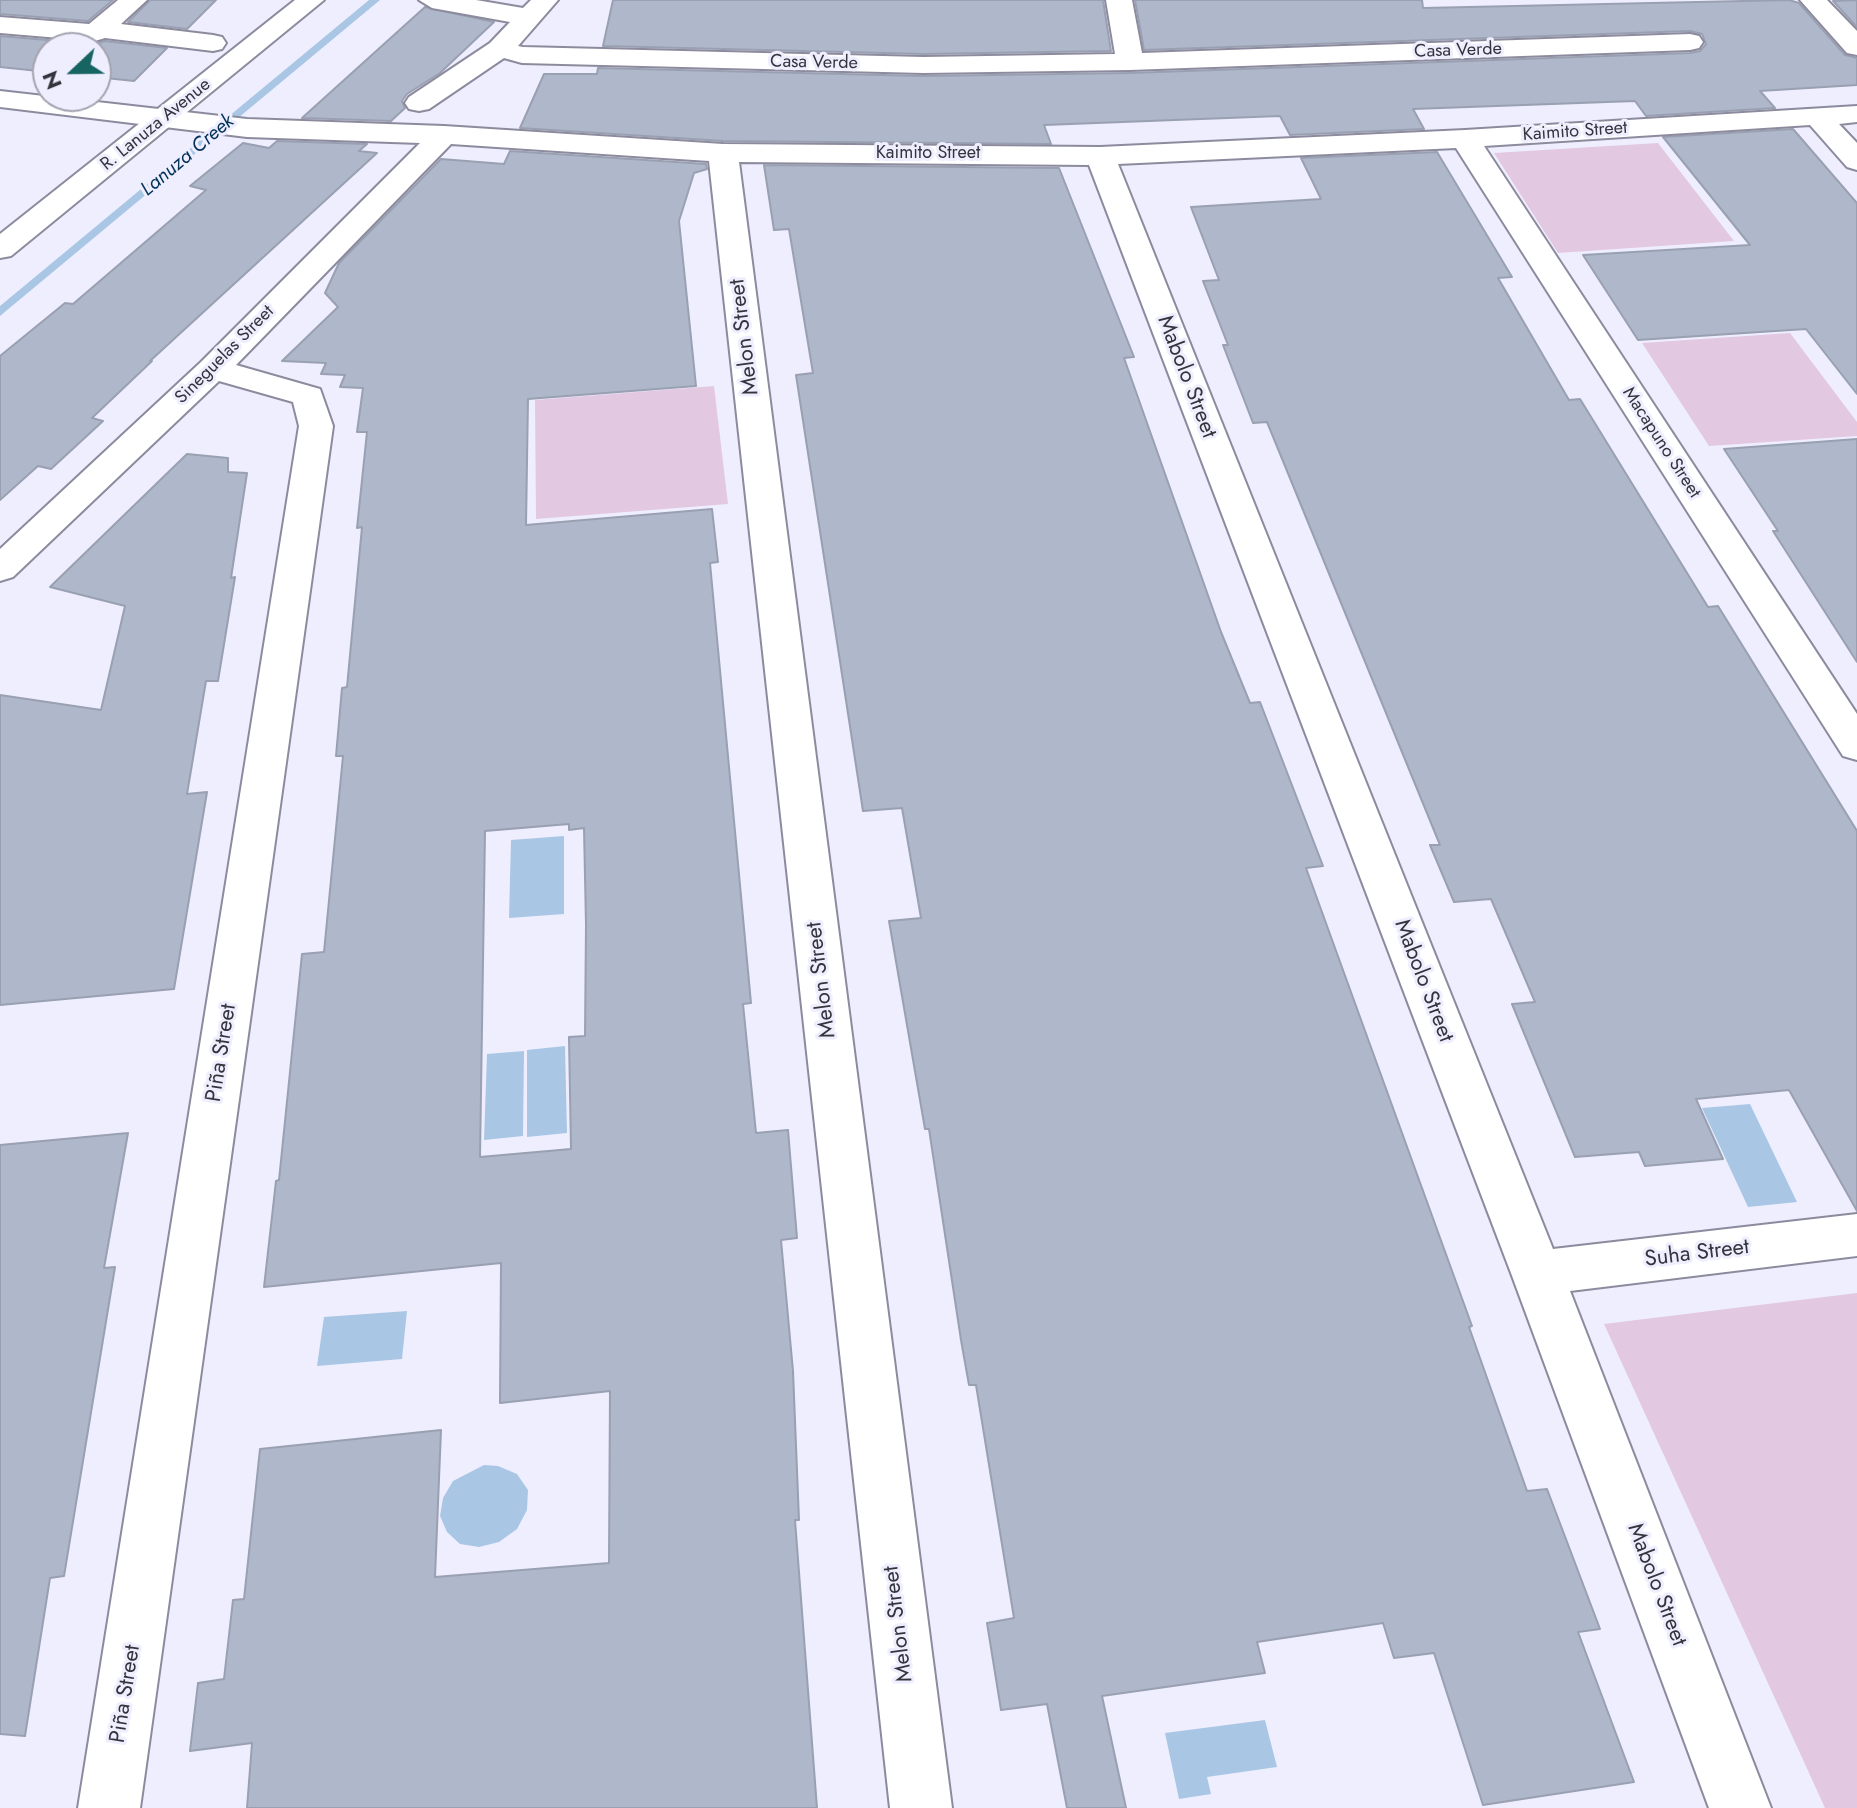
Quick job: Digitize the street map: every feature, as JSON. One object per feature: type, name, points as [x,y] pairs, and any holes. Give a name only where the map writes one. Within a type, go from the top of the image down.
[{"type":"street","points":[[101,30],[134,0]]},
{"type":"street","name":"R. Lanuza Avenue","points":[[178,70],[270,0]]},
{"type":"street","name":"R. Lanuza Avenue","points":[[0,249],[311,0]]},
{"type":"street","points":[[432,0],[536,9]]},
{"type":"street","points":[[1119,0],[1130,62]]},
{"type":"street","points":[[1813,0],[1857,47]]},
{"type":"street","points":[[419,103],[500,49],[536,9]]},
{"type":"street","points":[[0,25],[85,33],[101,30],[213,43]]},
{"type":"street","name":"Casa Verde","points":[[500,49],[522,55],[923,65],[1130,62],[1690,42]]},
{"type":"street","name":"R. Lanuza Avenue","points":[[56,168],[155,88]]},
{"type":"street","name":"Kaimito Street","points":[[0,99],[247,128],[444,135],[723,153],[1100,156],[1465,139],[1857,114]]},
{"type":"street","points":[[1817,116],[1857,161]]},
{"type":"street","name":"Sineguelas Street","points":[[0,569],[213,369],[444,135]]},
{"type":"street","name":"Macapuno Street","points":[[1465,139],[1857,746]]},
{"type":"street","name":"Melon Street","points":[[723,153],[921,1808]]},
{"type":"street","name":"Mabolo Street","points":[[1100,156],[1537,1273],[1740,1808]]},
{"type":"street","name":"Piña Street","points":[[109,1808],[316,426],[308,396],[213,369]]},
{"type":"street","name":"Suha Street","points":[[1537,1273],[1857,1235]]},
{"type":"shaded area","points":[[1658,143],[1734,241],[1558,253],[1494,153]]},
{"type":"shaded area","points":[[1790,333],[1857,422],[1857,436],[1709,446],[1642,343]]},
{"type":"shaded area","points":[[714,386],[728,504],[536,519],[535,400]]},
{"type":"shaded area","points":[[1857,1293],[1857,1808],[1825,1808],[1604,1324]]},
{"type":"water","points":[[564,836],[564,914],[509,918],[511,840]]},
{"type":"water","points":[[565,1046],[567,1133],[527,1137],[527,1050]]},
{"type":"water","points":[[524,1051],[523,1136],[484,1140],[487,1054]]},
{"type":"water","points":[[1750,1104],[1797,1202],[1748,1207],[1702,1108]]},
{"type":"water","points":[[407,1311],[402,1359],[317,1366],[324,1317]]},
{"type":"water","points":[[484,1465],[498,1466],[517,1474],[528,1490],[527,1510],[517,1529],[499,1542],[479,1547],[460,1544],[447,1532],[440,1516],[443,1498],[453,1481]]},
{"type":"water","points":[[1265,1720],[1277,1767],[1207,1777],[1211,1794],[1179,1799],[1165,1733]]},
{"type":"building","points":[[0,0],[113,0],[88,21],[0,14]]},
{"type":"building","points":[[150,0],[216,0],[187,29],[128,22]]},
{"type":"building","points":[[613,0],[1103,0],[1111,51],[923,54],[603,46]]},
{"type":"building","points":[[1135,0],[1422,0],[1423,8],[1789,0],[1799,3],[1845,55],[1857,58],[1857,85],[1760,91],[1775,108],[1646,116],[1635,101],[1413,109],[1424,129],[1290,135],[1280,116],[1044,125],[1051,144],[723,141],[520,128],[544,74],[597,74],[598,68],[923,76],[1130,73],[1690,53],[1700,51],[1706,44],[1702,34],[1690,31],[1144,50]]},
{"type":"building","points":[[1857,0],[1857,27],[1833,1]]},
{"type":"building","points":[[425,7],[494,22],[440,73],[407,94],[402,101],[405,108],[391,121],[302,118]]},
{"type":"building","points":[[0,36],[32,39],[32,70],[0,67]]},
{"type":"building","points":[[112,42],[167,48],[134,81],[112,79]]},
{"type":"building","points":[[1793,129],[1857,203],[1857,394],[1806,329],[1638,340],[1583,255],[1750,245],[1663,137]]},
{"type":"building","points":[[277,141],[367,144],[359,151],[377,153],[150,361],[92,418],[103,421],[51,469],[38,466],[0,500],[0,356],[65,303],[73,304],[206,190],[190,186],[243,143],[269,148]]},
{"type":"building","points":[[510,151],[706,164],[707,169],[694,173],[679,221],[696,386],[528,399],[526,525],[712,509],[718,562],[710,563],[751,1003],[743,1004],[756,1133],[788,1130],[797,1238],[781,1240],[793,1371],[799,1520],[795,1520],[817,1808],[247,1808],[252,1743],[190,1751],[198,1683],[224,1679],[233,1600],[244,1599],[260,1449],[441,1430],[435,1577],[609,1563],[610,1391],[500,1403],[501,1263],[264,1287],[276,1181],[279,1180],[302,954],[324,952],[343,756],[336,756],[342,688],[347,687],[362,527],[357,528],[367,432],[357,432],[363,388],[340,387],[345,375],[321,374],[326,363],[282,361],[338,307],[325,293],[339,263],[441,159],[504,164]],"holes":[[[569,824],[569,830],[584,828],[586,925],[585,1036],[569,1037],[571,1149],[480,1157],[485,831]]]},
{"type":"building","points":[[1437,152],[1512,277],[1498,278],[1569,400],[1580,399],[1708,607],[1718,606],[1857,831],[1857,1211],[1789,1090],[1696,1099],[1723,1159],[1645,1166],[1639,1152],[1575,1157],[1512,1004],[1535,1002],[1491,899],[1454,902],[1430,845],[1440,845],[1267,422],[1253,423],[1203,281],[1219,280],[1191,207],[1321,199],[1301,158]]},
{"type":"building","points":[[764,165],[1059,168],[1134,357],[1124,358],[1221,632],[1250,703],[1260,702],[1323,866],[1306,868],[1472,1326],[1469,1327],[1527,1491],[1547,1489],[1600,1629],[1578,1632],[1634,1782],[1483,1805],[1434,1653],[1394,1658],[1383,1623],[1257,1642],[1265,1673],[1102,1696],[1126,1808],[1067,1808],[1047,1704],[1001,1710],[987,1623],[1014,1618],[976,1385],[969,1385],[929,1129],[925,1129],[889,921],[921,918],[902,808],[863,811],[796,375],[813,373],[789,229],[774,230]]},
{"type":"building","points":[[1857,439],[1857,662],[1724,449]]},
{"type":"building","points":[[187,454],[228,458],[228,472],[247,473],[231,578],[235,577],[218,681],[206,681],[187,794],[207,792],[174,989],[0,1005],[0,695],[101,710],[125,606],[50,587]]},
{"type":"building","points":[[128,1133],[104,1268],[115,1267],[64,1576],[50,1578],[25,1736],[0,1734],[0,1145]]},
{"type":"waterway","name":"Lanuza Creek","points":[[0,312],[375,0]]}]
